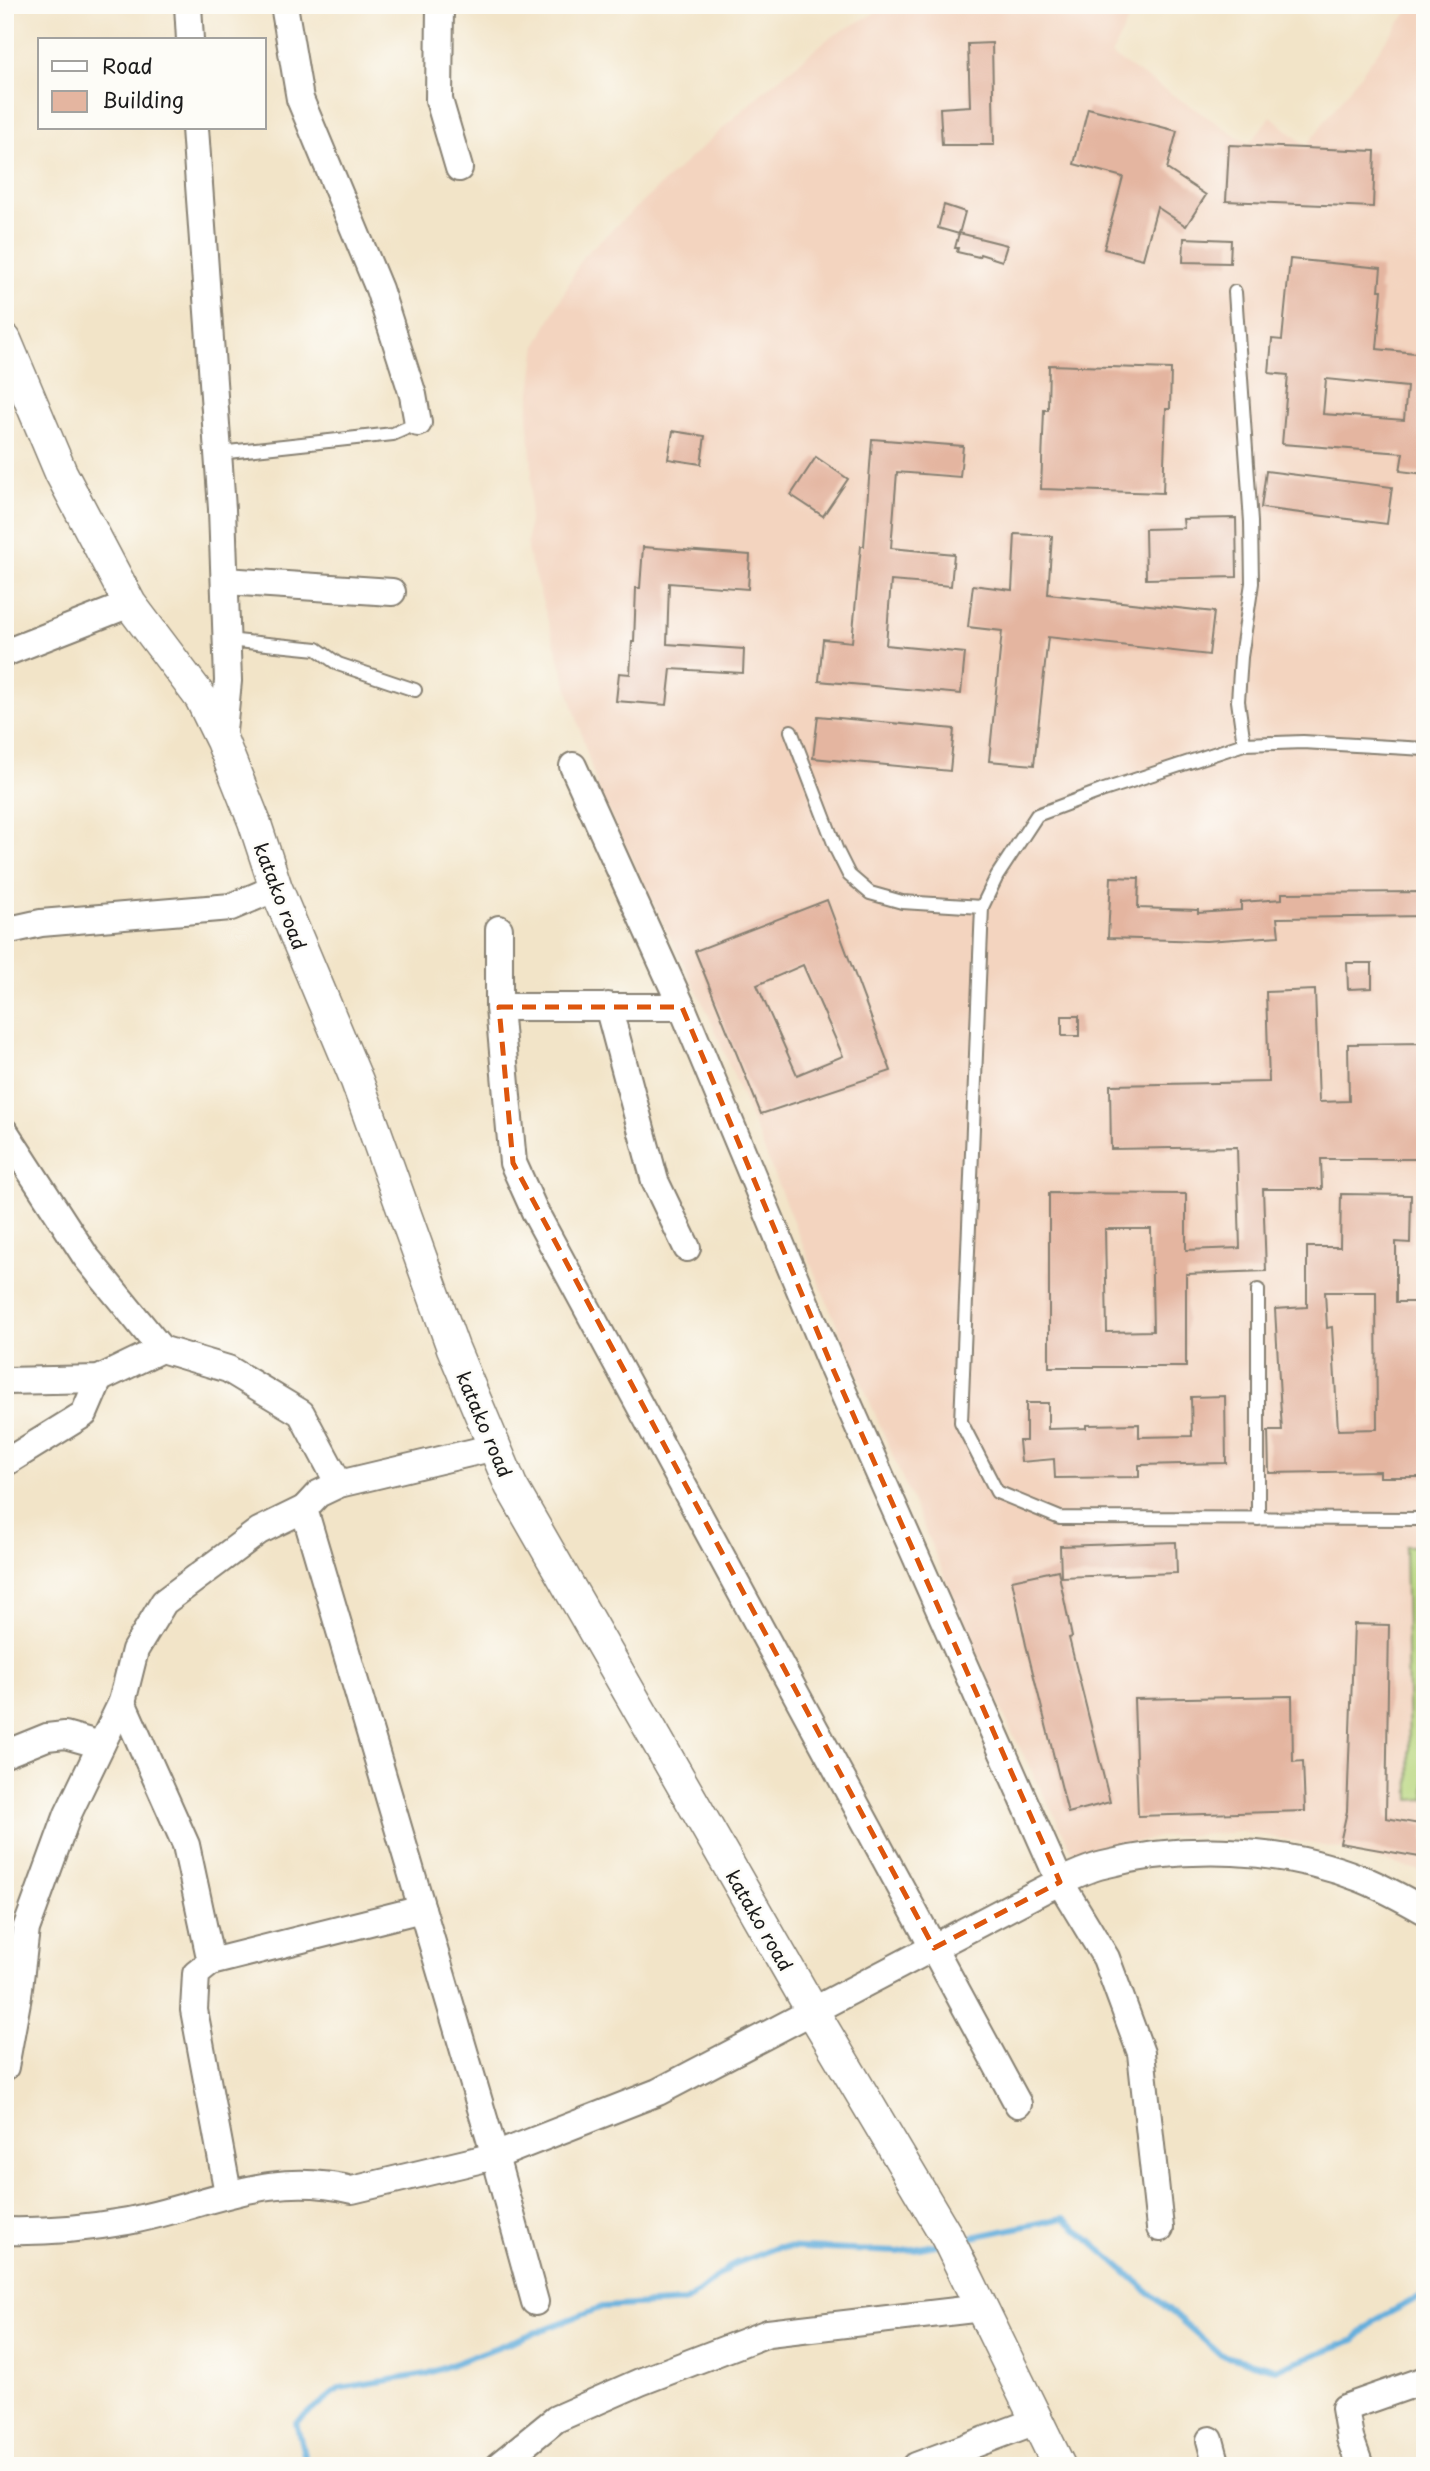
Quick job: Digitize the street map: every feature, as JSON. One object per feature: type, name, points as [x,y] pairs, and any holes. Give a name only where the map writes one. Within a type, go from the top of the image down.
[{"type":"street","points":[[188,5],[190,38]]},
{"type":"street","points":[[284,5],[300,99],[379,289],[414,395],[418,422]]},
{"type":"street","points":[[440,5],[439,100],[459,168]]},
{"type":"street","points":[[195,130],[219,453],[225,581],[229,681],[222,741]]},
{"type":"street","name":"katako road","points":[[6,344],[61,473],[130,604],[201,698],[222,741],[254,821],[275,888],[357,1081],[453,1348],[511,1486],[813,2012],[947,2237],[1059,2466]]},
{"type":"street","points":[[225,581],[392,592]]},
{"type":"street","points":[[5,653],[130,604]]},
{"type":"street","points":[[573,766],[682,1007],[839,1382],[1060,1882],[1106,1958],[1141,2053],[1160,2228]]},
{"type":"street","points":[[5,931],[41,923],[231,907],[275,888]]},
{"type":"street","points":[[499,929],[499,1007],[513,1163],[536,1214],[1018,2104]]},
{"type":"street","points":[[608,1006],[655,1181],[687,1248]]},
{"type":"street","points":[[499,1007],[682,1007]]},
{"type":"street","points":[[5,1132],[86,1257],[162,1349],[228,1369],[301,1413],[339,1485]]},
{"type":"street","points":[[5,1381],[99,1379],[162,1349]]},
{"type":"street","points":[[5,1463],[84,1414],[99,1379]]},
{"type":"street","points":[[5,2067],[18,1996],[16,1933],[68,1814],[122,1702],[135,1650],[164,1602],[259,1531],[304,1508],[318,1494],[339,1485],[495,1447]]},
{"type":"street","points":[[304,1508],[495,2156],[535,2302]]},
{"type":"street","points":[[122,1702],[186,1845],[211,1962]]},
{"type":"street","points":[[5,1754],[47,1737],[65,1735],[101,1745]]},
{"type":"street","points":[[5,2231],[36,2232],[128,2221],[229,2193],[298,2182],[352,2190],[495,2156],[658,2092],[1060,1882],[1103,1865],[1199,1853],[1270,1855],[1360,1878],[1425,1911]]},
{"type":"street","points":[[229,2193],[194,2010],[196,1974],[211,1962],[422,1909]]},
{"type":"street","points":[[498,2466],[556,2419],[640,2382],[768,2333],[982,2308]]},
{"type":"street","points":[[1360,2466],[1350,2438],[1345,2408],[1425,2380]]},
{"type":"street","points":[[916,2466],[1036,2421]]},
{"type":"street","points":[[1210,2440],[1217,2466]]},
{"type":"lane","points":[[1235,292],[1251,522],[1252,583],[1241,657],[1238,702],[1244,744]]},
{"type":"lane","points":[[219,453],[393,434],[418,422]]},
{"type":"lane","points":[[227,640],[317,649],[338,664],[415,690]]},
{"type":"lane","points":[[791,731],[837,851],[849,875],[870,893],[902,902],[982,907]]},
{"type":"lane","points":[[1425,750],[1303,742],[1244,744],[1037,815],[997,876],[982,907],[961,1422],[997,1492],[1060,1518],[1425,1519]]},
{"type":"lane","points":[[1258,1290],[1258,1519]]},
{"type":"highlighted area","points":[[499,1007],[682,1007],[833,1369],[1060,1882],[934,1948],[513,1163]]},
{"type":"shaded area","points":[[889,5],[1136,5],[1111,55],[1249,144],[1271,116],[1306,146],[1413,5],[1425,5],[1425,1872],[1336,1848],[1243,1832],[1158,1837],[1075,1856],[1009,1727],[806,1253],[710,1018],[598,790],[527,550],[532,471],[528,415],[537,345],[583,256],[767,88],[829,38]]},
{"type":"green space","points":[[1405,1546],[1425,1546],[1425,1799],[1410,1800]]},
{"type":"building","points":[[992,43],[994,145],[942,145],[940,108],[970,106],[968,44]]},
{"type":"building","points":[[1088,108],[1177,131],[1167,169],[1206,195],[1186,226],[1157,207],[1143,259],[1104,249],[1123,177],[1074,164]]},
{"type":"building","points":[[1229,145],[1375,151],[1373,207],[1226,201]]},
{"type":"building","points":[[944,205],[965,212],[959,234],[938,228]]},
{"type":"building","points":[[959,233],[1007,245],[1002,261],[980,254],[979,257],[957,252],[958,248],[955,248]]},
{"type":"building","points":[[1184,238],[1231,240],[1230,263],[1183,262]]},
{"type":"building","points":[[1290,259],[1381,268],[1377,349],[1425,354],[1425,474],[1400,471],[1403,453],[1282,444],[1288,375],[1269,373],[1272,339],[1282,340]],"holes":[[[1326,379],[1407,387],[1404,420],[1323,414]]]},
{"type":"building","points":[[1049,365],[1171,369],[1170,409],[1166,409],[1163,493],[1041,489]]},
{"type":"building","points":[[673,431],[705,436],[701,464],[668,459]]},
{"type":"building","points":[[872,439],[963,446],[960,477],[897,472],[891,548],[954,554],[951,586],[891,581],[886,645],[965,653],[961,694],[819,681],[823,639],[852,642],[861,546],[864,546]]},
{"type":"building","points":[[816,457],[848,479],[823,516],[791,495]]},
{"type":"building","points":[[1266,471],[1392,487],[1387,524],[1261,508]]},
{"type":"building","points":[[1236,518],[1237,577],[1146,579],[1145,529],[1184,528],[1183,519]]},
{"type":"building","points":[[1015,534],[1052,536],[1048,594],[1214,612],[1209,655],[1048,637],[1034,765],[989,761],[1002,631],[968,627],[973,585],[1012,590]]},
{"type":"building","points":[[643,547],[750,555],[748,589],[669,583],[667,644],[744,649],[743,673],[671,669],[667,705],[616,701],[619,673],[630,674],[636,588],[640,588]]},
{"type":"building","points":[[818,716],[954,729],[950,771],[813,758]]},
{"type":"building","points":[[1111,877],[1139,878],[1138,908],[1198,910],[1198,913],[1241,910],[1241,902],[1282,899],[1282,893],[1425,892],[1425,916],[1277,918],[1279,936],[1206,941],[1108,938]]},
{"type":"building","points":[[827,900],[891,1071],[761,1114],[695,951]],"holes":[[[803,965],[843,1056],[797,1075],[757,985]]]},
{"type":"building","points":[[1347,963],[1372,963],[1372,988],[1348,989]]},
{"type":"building","points":[[1315,990],[1319,1102],[1349,1101],[1348,1044],[1425,1043],[1425,1159],[1321,1159],[1322,1189],[1263,1189],[1266,1271],[1186,1274],[1186,1367],[1049,1367],[1049,1193],[1186,1194],[1186,1250],[1240,1248],[1237,1147],[1111,1149],[1110,1085],[1269,1082],[1266,992]],"holes":[[[1105,1229],[1151,1229],[1153,1331],[1107,1332]]]},
{"type":"building","points":[[1062,1016],[1079,1016],[1079,1036],[1062,1036]]},
{"type":"building","points":[[1341,1194],[1411,1195],[1410,1243],[1396,1242],[1396,1302],[1425,1302],[1425,1477],[1380,1477],[1380,1471],[1269,1473],[1268,1431],[1282,1431],[1275,1309],[1307,1307],[1307,1247],[1340,1247]],"holes":[[[1325,1292],[1376,1292],[1377,1429],[1338,1430],[1332,1327],[1327,1328]]]},
{"type":"building","points":[[1225,1396],[1226,1463],[1139,1465],[1139,1477],[1055,1478],[1054,1459],[1021,1462],[1019,1441],[1026,1441],[1026,1403],[1048,1403],[1048,1429],[1139,1424],[1139,1437],[1192,1436],[1191,1397]]},
{"type":"building","points":[[1176,1542],[1177,1573],[1061,1577],[1060,1546]]},
{"type":"building","points":[[1058,1570],[1072,1637],[1069,1638],[1110,1802],[1068,1813],[1012,1580]]},
{"type":"building","points":[[1354,1624],[1389,1625],[1386,1818],[1425,1825],[1425,1858],[1340,1843],[1347,1811]]},
{"type":"building","points":[[1292,1696],[1293,1762],[1303,1761],[1305,1811],[1138,1816],[1134,1699]]},
{"type":"waterway","points":[[958,2240],[1064,2218],[1221,2355],[1276,2369],[1354,2340],[1376,2320],[1425,2294]]},
{"type":"waterway","points":[[307,2466],[296,2423],[340,2388],[427,2374],[602,2307],[686,2302],[732,2265],[778,2247],[898,2252],[941,2244]]}]
